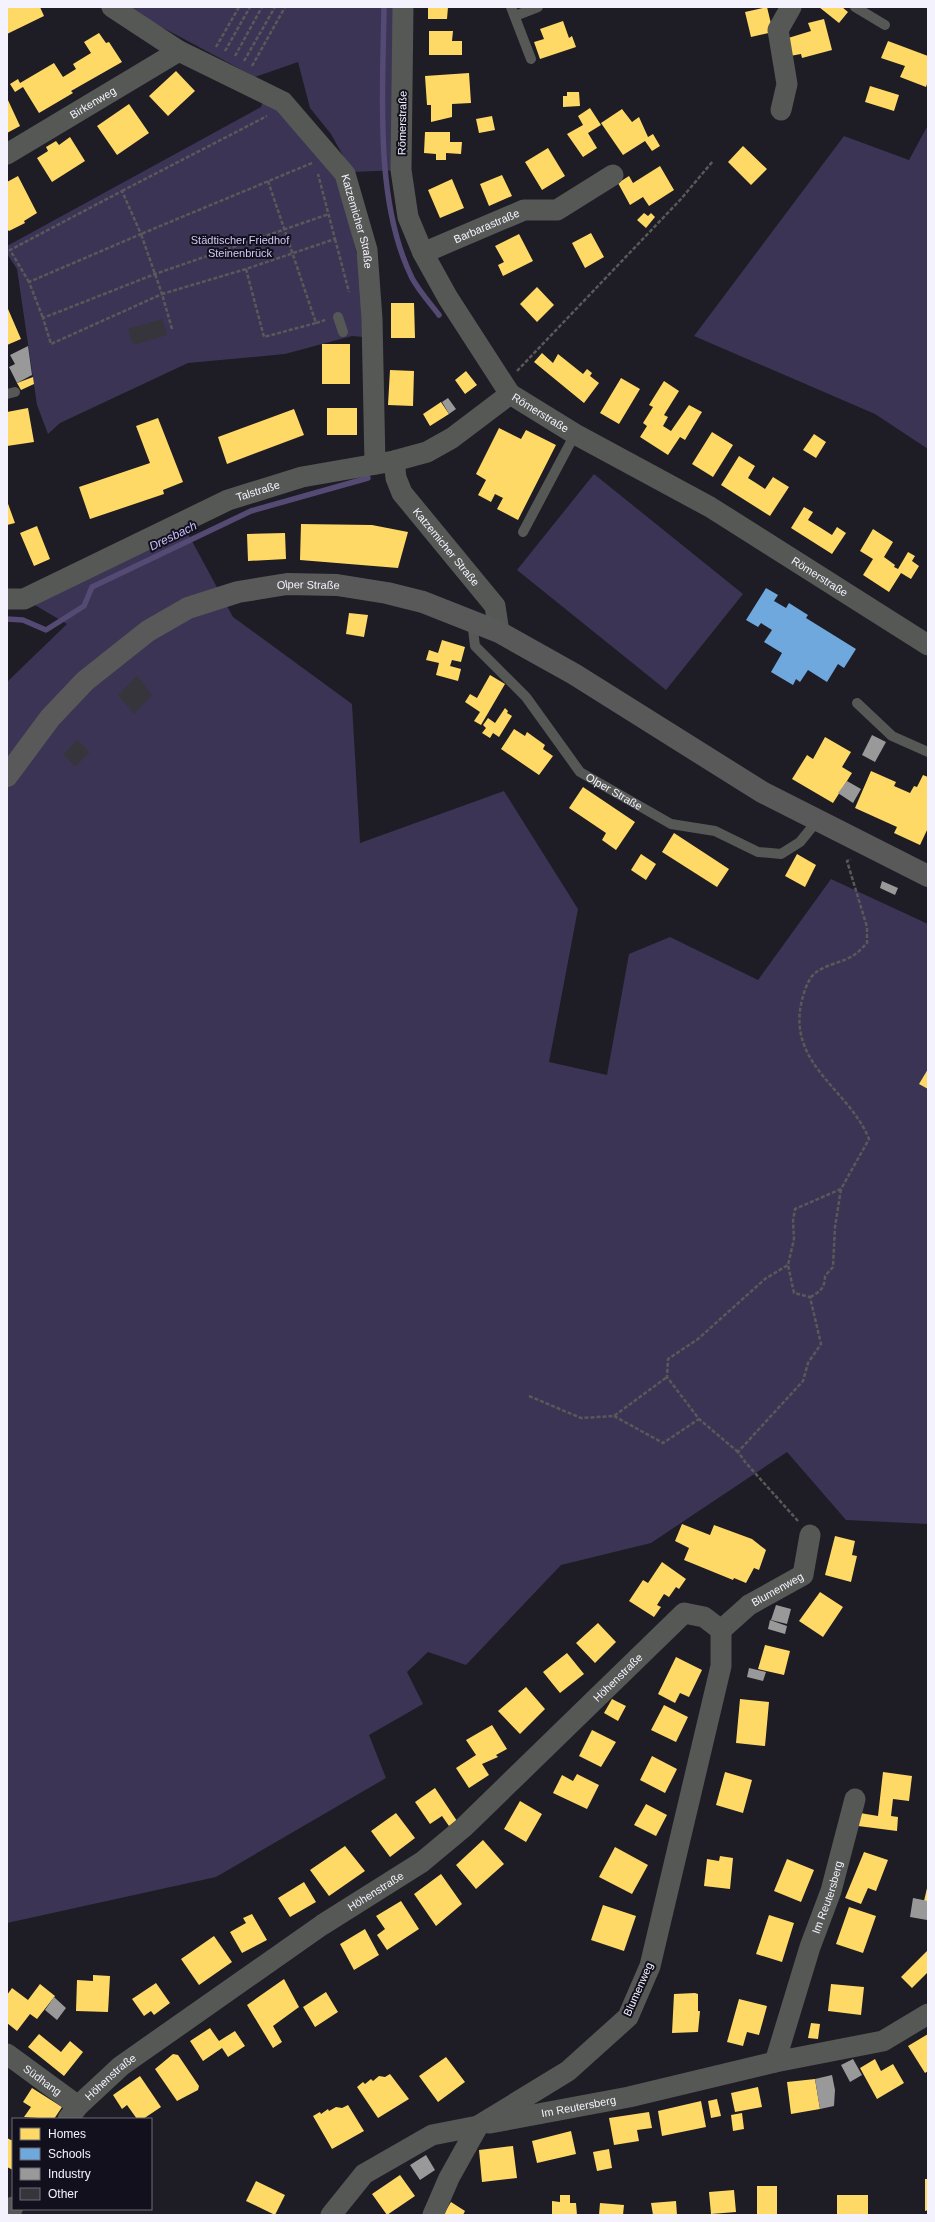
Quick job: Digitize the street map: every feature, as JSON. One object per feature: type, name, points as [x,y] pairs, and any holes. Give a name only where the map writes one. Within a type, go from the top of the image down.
[{"type":"main road","name":"Olper Straße","points":[[7,776],[50,718],[85,681],[148,631],[188,608],[238,592],[287,584],[337,585],[387,592],[424,602],[499,632],[574,674],[715,764],[762,792],[928,876]]},
{"type":"street","name":"Römerstraße","points":[[403,7],[401,170],[408,216],[423,253],[448,298],[506,390],[575,434],[710,507],[928,645]]},
{"type":"street","points":[[781,110],[787,84],[778,30],[791,7]]},
{"type":"street","name":"Katzemicher Straße","points":[[116,8],[179,51],[283,102],[345,174],[367,250],[385,462],[396,478],[402,493],[495,606],[499,632]]},
{"type":"street","name":"Birkenweg","points":[[7,154],[179,51]]},
{"type":"street","name":"Barbarastraße","points":[[423,253],[524,210],[557,210],[613,174]]},
{"type":"street","name":"Talstraße","points":[[7,599],[24,599],[228,500],[302,477],[385,462],[426,452],[452,438],[506,390]]},
{"type":"street","name":"Blumenweg","points":[[331,2215],[364,2174],[432,2135],[478,2126],[568,2072],[628,2017],[650,1966],[683,1832],[721,1666],[721,1630],[750,1605],[803,1575],[810,1535]]},
{"type":"street","name":"Höhenstraße","points":[[73,2112],[127,2061],[322,1925],[422,1862],[464,1827],[684,1614],[704,1617],[721,1630]]},
{"type":"street","name":"Im Reutersberg","points":[[775,2062],[810,1947],[831,1891],[855,1799]]},
{"type":"street","name":"Im Reutersberg","points":[[478,2126],[629,2097],[775,2062],[883,2041],[928,2014]]},
{"type":"street","name":"Südhang","points":[[7,2054],[73,2112]]},
{"type":"street","points":[[432,2215],[449,2178],[478,2126]]},
{"type":"lane","points":[[531,59],[513,11],[538,7]]},
{"type":"lane","points":[[855,7],[885,25]]},
{"type":"lane","points":[[338,317],[343,332]]},
{"type":"lane","points":[[523,532],[575,434]]},
{"type":"lane","name":"Olper Straße","points":[[472,620],[475,646],[526,696],[580,772],[671,824],[715,831],[758,852],[780,854],[800,842],[817,821]]},
{"type":"lane","points":[[857,703],[892,736],[928,752]]},
{"type":"path","points":[[216,47],[239,7]]},
{"type":"path","points":[[224,51],[250,7]]},
{"type":"path","points":[[235,56],[262,7]]},
{"type":"path","points":[[244,62],[274,7]]},
{"type":"path","points":[[252,66],[285,7]]},
{"type":"path","points":[[274,113],[10,250],[29,282],[51,344],[162,294],[246,269],[335,238]]},
{"type":"path","points":[[310,157],[314,162],[329,214],[350,298]]},
{"type":"path","points":[[506,390],[714,161]]},
{"type":"path","points":[[29,282],[314,162]]},
{"type":"path","points":[[268,181],[316,323]]},
{"type":"path","points":[[122,192],[141,234],[162,294],[172,329]]},
{"type":"path","points":[[43,318],[155,274],[329,214]]},
{"type":"path","points":[[246,269],[264,337],[338,317]]},
{"type":"path","points":[[841,1189],[795,1209],[793,1221],[794,1239],[788,1265],[794,1292],[810,1297],[820,1292],[825,1282],[825,1276],[833,1267],[835,1227],[841,1189],[869,1139],[863,1124],[816,1068],[801,1042],[798,1015],[804,992],[814,974],[853,956],[867,943],[867,927],[847,861],[870,847]]},
{"type":"path","points":[[788,1265],[765,1279],[698,1339],[668,1359],[667,1377],[699,1420],[738,1452],[810,1535]]},
{"type":"path","points":[[738,1452],[802,1381],[808,1363],[821,1344],[810,1297]]},
{"type":"path","points":[[614,1416],[667,1377]]},
{"type":"path","points":[[530,1396],[580,1418],[614,1416],[663,1443],[699,1420]]},
{"type":"green space","points":[[403,7],[401,170],[352,172],[331,134],[310,108],[298,62],[255,77],[126,8]]},
{"type":"green space","name":"Städtischer Friedhof Steinenbrück","points":[[263,101],[285,113],[339,178],[360,268],[363,337],[352,336],[285,354],[188,363],[60,423],[48,434],[37,405],[17,269],[7,254],[7,246],[261,107]]},
{"type":"green space","points":[[928,125],[928,449],[875,414],[694,336],[844,136],[909,160]]},
{"type":"green space","points":[[594,474],[743,594],[666,690],[517,570]]},
{"type":"green space","points":[[186,530],[233,617],[352,704],[360,843],[504,791],[578,909],[549,1062],[607,1075],[629,954],[670,937],[758,980],[831,879],[928,924],[928,1524],[846,1520],[787,1452],[651,1543],[561,1565],[466,1665],[428,1652],[407,1672],[423,1704],[369,1735],[386,1778],[216,1877],[7,1923],[7,682],[67,624],[33,604]]},
{"type":"building: Homes","points":[[7,7],[40,7],[44,16],[7,34]]},
{"type":"building: Homes","points":[[428,7],[448,7],[447,19],[428,19]]},
{"type":"building: Homes","points":[[767,7],[773,32],[751,37],[745,12]]},
{"type":"building: Homes","points":[[819,7],[842,7],[848,12],[839,23]]},
{"type":"building: Homes","points":[[824,19],[832,50],[802,58],[801,54],[790,56],[785,39],[811,31],[808,23]]},
{"type":"building: Homes","points":[[563,21],[569,38],[572,36],[576,47],[540,59],[534,42],[544,39],[540,29]]},
{"type":"building: Homes","points":[[429,31],[453,31],[452,41],[462,41],[462,55],[429,55]]},
{"type":"building: Homes","points":[[99,33],[106,43],[109,42],[122,62],[71,91],[73,93],[39,113],[23,87],[15,92],[10,84],[18,79],[20,83],[54,63],[63,77],[76,69],[73,64],[91,53],[84,42]]},
{"type":"building: Homes","points":[[888,41],[928,56],[928,81],[926,87],[900,77],[905,66],[881,58]]},
{"type":"building: Homes","points":[[176,71],[195,91],[168,116],[149,96]]},
{"type":"building: Homes","points":[[469,73],[471,103],[452,104],[452,117],[431,122],[431,105],[427,105],[425,76]]},
{"type":"building: Homes","points":[[870,86],[899,95],[894,111],[865,102]]},
{"type":"building: Homes","points":[[567,92],[579,92],[580,106],[563,107],[563,96],[567,96]]},
{"type":"building: Homes","points":[[7,98],[20,126],[7,133]]},
{"type":"building: Homes","points":[[129,104],[149,133],[117,155],[97,126]]},
{"type":"building: Homes","points":[[590,108],[601,125],[588,133],[597,148],[583,157],[567,134],[583,125],[578,116]]},
{"type":"building: Homes","points":[[622,109],[632,122],[639,117],[648,137],[653,134],[660,146],[652,151],[645,141],[623,155],[601,123]]},
{"type":"building: Homes","points":[[492,116],[495,130],[479,133],[476,119]]},
{"type":"building: Homes","points":[[425,132],[450,132],[450,142],[462,142],[461,154],[446,153],[446,160],[436,160],[436,154],[424,153]]},
{"type":"building: Homes","points":[[70,137],[85,161],[52,182],[37,158],[48,151],[46,147],[56,141],[59,145]]},
{"type":"building: Homes","points":[[743,146],[767,169],[751,185],[728,162]]},
{"type":"building: Homes","points":[[548,148],[565,176],[542,190],[525,162]]},
{"type":"building: Homes","points":[[660,166],[674,190],[649,206],[643,197],[630,205],[618,183],[629,176],[633,183]]},
{"type":"building: Homes","points":[[502,175],[512,196],[489,206],[480,184]]},
{"type":"building: Homes","points":[[18,176],[37,213],[24,221],[25,223],[9,231],[7,229],[7,182]]},
{"type":"building: Homes","points":[[452,179],[464,208],[440,218],[428,190]]},
{"type":"building: Homes","points":[[644,213],[648,216],[651,213],[655,217],[646,228],[637,220]]},
{"type":"building: Homes","points":[[591,233],[604,257],[585,268],[572,243]]},
{"type":"building: Homes","points":[[519,234],[533,261],[503,276],[498,265],[504,262],[495,246]]},
{"type":"building: Homes","points":[[537,287],[554,305],[537,322],[520,304]]},
{"type":"building: Homes","points":[[391,303],[414,303],[415,338],[391,338]]},
{"type":"building: Homes","points":[[8,309],[21,339],[7,345],[7,310]]},
{"type":"building: Homes","points":[[322,344],[350,344],[350,384],[322,384]]},
{"type":"building: Homes","points":[[542,353],[553,363],[558,354],[583,374],[587,369],[592,373],[590,376],[599,383],[584,403],[534,362]]},
{"type":"building: Homes","points":[[390,370],[414,371],[413,406],[388,405]]},
{"type":"building: Homes","points":[[466,371],[477,385],[465,394],[455,380]]},
{"type":"building: Homes","points":[[33,377],[34,384],[21,390],[17,383]]},
{"type":"building: Homes","points":[[621,378],[640,389],[619,424],[600,413]]},
{"type":"building: Homes","points":[[664,381],[679,391],[664,415],[668,417],[663,426],[671,431],[689,405],[702,412],[685,440],[680,437],[668,455],[640,437],[647,426],[643,423],[653,407],[649,405]]},
{"type":"building: Homes","points":[[441,402],[449,414],[430,426],[423,414]]},
{"type":"building: Homes","points":[[28,408],[34,442],[7,446],[7,412]]},
{"type":"building: Homes","points":[[327,408],[357,408],[357,435],[327,435]]},
{"type":"building: Homes","points":[[294,409],[304,435],[227,464],[218,437]]},
{"type":"building: Homes","points":[[158,418],[183,482],[163,490],[164,494],[90,519],[79,487],[150,463],[136,426]]},
{"type":"building: Homes","points":[[499,428],[521,439],[526,430],[556,445],[518,520],[497,509],[503,498],[495,494],[491,502],[478,495],[486,480],[476,474]]},
{"type":"building: Homes","points":[[712,432],[733,445],[713,477],[692,464]]},
{"type":"building: Homes","points":[[814,434],[826,442],[816,458],[803,450]]},
{"type":"building: Homes","points":[[739,456],[755,466],[748,478],[765,489],[773,477],[789,487],[770,516],[721,485]]},
{"type":"building: Homes","points":[[7,501],[15,523],[7,525]]},
{"type":"building: Homes","points":[[804,507],[813,512],[808,520],[832,535],[837,527],[846,533],[832,554],[791,528]]},
{"type":"building: Homes","points":[[301,524],[372,525],[408,532],[398,568],[300,560]]},
{"type":"building: Homes","points":[[37,526],[50,559],[34,566],[20,533]]},
{"type":"building: Homes","points":[[873,529],[893,542],[884,557],[895,565],[894,567],[898,569],[908,552],[915,556],[912,561],[919,566],[911,579],[901,573],[889,592],[863,575],[873,559],[860,551]]},
{"type":"building: Homes","points":[[285,533],[286,559],[248,561],[247,534]]},
{"type":"building: Homes","points":[[349,613],[368,615],[364,637],[346,634]]},
{"type":"building: Homes","points":[[442,640],[465,647],[461,662],[452,660],[450,666],[461,669],[458,681],[436,675],[439,663],[426,660],[429,650],[438,653]]},
{"type":"building: Homes","points":[[490,675],[505,684],[481,725],[474,721],[480,712],[465,702],[470,694],[477,698]]},
{"type":"building: Homes","points":[[505,708],[508,711],[507,713],[512,716],[499,737],[493,733],[490,738],[482,733],[486,728],[483,725],[488,718],[495,723]]},
{"type":"building: Homes","points":[[514,729],[525,736],[527,732],[545,745],[543,749],[553,756],[539,775],[501,749]]},
{"type":"building: Homes","points":[[825,737],[851,752],[842,767],[852,773],[833,803],[792,779],[807,755],[813,759]]},
{"type":"building: Homes","points":[[871,771],[896,782],[894,786],[910,793],[914,786],[917,787],[923,775],[928,777],[928,828],[920,845],[894,833],[897,827],[855,808]]},
{"type":"building: Homes","points":[[583,787],[635,822],[616,850],[602,840],[606,833],[569,808]]},
{"type":"building: Homes","points":[[674,833],[729,869],[717,887],[662,852]]},
{"type":"building: Homes","points":[[641,854],[656,864],[646,880],[631,870]]},
{"type":"building: Homes","points":[[797,854],[816,865],[805,887],[785,876]]},
{"type":"building: Homes","points":[[928,1069],[928,1089],[919,1084]]},
{"type":"building: Homes","points":[[682,1524],[710,1535],[714,1525],[752,1539],[766,1550],[759,1570],[754,1568],[746,1583],[734,1578],[733,1580],[684,1560],[689,1548],[675,1541]]},
{"type":"building: Homes","points":[[835,1536],[855,1541],[852,1555],[857,1556],[851,1582],[825,1575]]},
{"type":"building: Homes","points":[[662,1562],[686,1579],[679,1589],[676,1587],[669,1597],[664,1594],[657,1605],[661,1607],[654,1617],[629,1601],[643,1580],[648,1583]]},
{"type":"building: Homes","points":[[820,1592],[843,1607],[823,1637],[799,1621]]},
{"type":"building: Homes","points":[[598,1623],[616,1642],[595,1663],[576,1643]]},
{"type":"building: Homes","points":[[765,1645],[790,1651],[784,1675],[758,1669]]},
{"type":"building: Homes","points":[[567,1653],[584,1674],[560,1693],[543,1672]]},
{"type":"building: Homes","points":[[676,1657],[702,1670],[689,1697],[680,1693],[675,1703],[658,1694]]},
{"type":"building: Homes","points":[[526,1687],[545,1709],[520,1734],[498,1711]]},
{"type":"building: Homes","points":[[612,1699],[626,1706],[618,1721],[604,1713]]},
{"type":"building: Homes","points":[[740,1699],[769,1702],[765,1746],[736,1743]]},
{"type":"building: Homes","points":[[664,1705],[688,1717],[676,1742],[651,1730]]},
{"type":"building: Homes","points":[[492,1725],[507,1749],[496,1755],[498,1757],[482,1764],[489,1775],[469,1788],[456,1768],[476,1755],[466,1740]]},
{"type":"building: Homes","points":[[592,1730],[616,1742],[601,1767],[579,1756]]},
{"type":"building: Homes","points":[[652,1756],[677,1769],[665,1793],[640,1780]]},
{"type":"building: Homes","points":[[725,1772],[752,1780],[743,1813],[716,1805]]},
{"type":"building: Homes","points":[[883,1772],[912,1776],[909,1801],[893,1799],[891,1816],[898,1817],[897,1831],[858,1826],[860,1813],[878,1816]]},
{"type":"building: Homes","points":[[577,1774],[599,1785],[587,1809],[553,1793],[562,1775],[573,1781]]},
{"type":"building: Homes","points":[[435,1788],[457,1821],[449,1826],[442,1816],[430,1824],[415,1802]]},
{"type":"building: Homes","points":[[520,1801],[542,1814],[526,1842],[504,1829]]},
{"type":"building: Homes","points":[[646,1804],[667,1815],[656,1836],[634,1825]]},
{"type":"building: Homes","points":[[396,1813],[415,1838],[390,1857],[371,1831]]},
{"type":"building: Homes","points":[[483,1840],[504,1864],[476,1889],[456,1865]]},
{"type":"building: Homes","points":[[345,1846],[365,1871],[329,1896],[310,1870]]},
{"type":"building: Homes","points":[[615,1847],[648,1865],[632,1894],[599,1877]]},
{"type":"building: Homes","points":[[864,1852],[888,1860],[876,1891],[868,1888],[861,1904],[845,1898]]},
{"type":"building: Homes","points":[[720,1856],[733,1858],[730,1889],[704,1886],[707,1859],[719,1861]]},
{"type":"building: Homes","points":[[787,1859],[814,1870],[801,1902],[774,1891]]},
{"type":"building: Homes","points":[[441,1874],[462,1904],[436,1926],[414,1894]]},
{"type":"building: Homes","points":[[304,1882],[316,1902],[290,1917],[278,1898]]},
{"type":"building: Homes","points":[[928,1884],[928,1901],[924,1901]]},
{"type":"building: Homes","points":[[401,1901],[419,1929],[387,1950],[377,1935],[385,1929],[376,1916]]},
{"type":"building: Homes","points":[[603,1905],[636,1916],[624,1951],[591,1940]]},
{"type":"building: Homes","points":[[849,1907],[876,1916],[863,1953],[836,1944]]},
{"type":"building: Homes","points":[[252,1914],[267,1940],[242,1953],[230,1932],[246,1923],[243,1918]]},
{"type":"building: Homes","points":[[769,1915],[794,1923],[782,1962],[756,1954]]},
{"type":"building: Homes","points":[[365,1929],[379,1955],[354,1970],[340,1944]]},
{"type":"building: Homes","points":[[214,1936],[232,1962],[199,1985],[181,1959]]},
{"type":"building: Homes","points":[[928,1950],[928,1972],[912,1988],[901,1977]]},
{"type":"building: Homes","points":[[93,1975],[110,1976],[108,2012],[76,2011],[77,1980],[93,1981]]},
{"type":"building: Homes","points":[[284,1979],[299,2007],[273,2026],[282,2042],[273,2048],[247,2005]]},
{"type":"building: Homes","points":[[156,1983],[170,2003],[154,2015],[151,2011],[144,2016],[132,1999]]},
{"type":"building: Homes","points":[[40,1984],[55,1996],[37,2019],[30,2014],[17,2031],[7,2023],[7,1995],[12,1988],[28,2000]]},
{"type":"building: Homes","points":[[831,1984],[864,1987],[861,2015],[828,2011]]},
{"type":"building: Homes","points":[[326,1992],[338,2012],[315,2027],[303,2007]]},
{"type":"building: Homes","points":[[674,1994],[698,1994],[698,2011],[700,2011],[698,2032],[672,2033]]},
{"type":"building: Homes","points":[[739,1999],[767,2006],[759,2035],[747,2032],[743,2046],[727,2042]]},
{"type":"building: Homes","points":[[811,2023],[820,2024],[818,2039],[808,2038]]},
{"type":"building: Homes","points":[[210,2028],[219,2041],[235,2031],[245,2046],[228,2057],[222,2048],[203,2061],[190,2041]]},
{"type":"building: Homes","points":[[39,2034],[61,2052],[70,2041],[83,2052],[64,2076],[28,2047]]},
{"type":"building: Homes","points":[[928,2034],[928,2071],[925,2073],[908,2046]]},
{"type":"building: Homes","points":[[173,2054],[178,2055],[199,2086],[198,2090],[177,2101],[155,2069]]},
{"type":"building: Homes","points":[[446,2057],[465,2082],[438,2102],[419,2076]]},
{"type":"building: Homes","points":[[875,2059],[881,2071],[893,2064],[904,2083],[877,2099],[860,2068]]},
{"type":"building: Homes","points":[[390,2074],[409,2099],[378,2118],[357,2087],[363,2082],[365,2084],[371,2079],[373,2081],[379,2076],[385,2077]]},
{"type":"building: Homes","points":[[140,2076],[161,2107],[144,2118],[136,2118],[127,2105],[122,2109],[113,2095]]},
{"type":"building: Homes","points":[[815,2079],[820,2109],[791,2114],[787,2082]]},
{"type":"building: Homes","points":[[758,2087],[762,2107],[735,2112],[731,2093]]},
{"type":"building: Homes","points":[[32,2088],[62,2107],[55,2118],[24,2117],[31,2107],[23,2102]]},
{"type":"building: Homes","points":[[717,2099],[721,2116],[711,2118],[708,2101]]},
{"type":"building: Homes","points":[[701,2101],[706,2127],[662,2136],[658,2111]]},
{"type":"building: Homes","points":[[348,2105],[364,2131],[332,2149],[313,2116],[320,2112],[321,2114],[328,2109],[329,2111],[336,2107],[342,2108]]},
{"type":"building: Homes","points":[[649,2112],[652,2128],[637,2130],[639,2141],[614,2145],[609,2118]]},
{"type":"building: Homes","points":[[742,2113],[744,2129],[733,2131],[731,2115]]},
{"type":"building: Homes","points":[[571,2131],[576,2154],[537,2163],[532,2141]]},
{"type":"building: Homes","points":[[7,2138],[12,2140],[12,2170],[7,2167]]},
{"type":"building: Homes","points":[[513,2146],[517,2178],[482,2182],[479,2150]]},
{"type":"building: Homes","points":[[609,2149],[612,2168],[597,2171],[593,2152]]},
{"type":"building: Homes","points":[[400,2175],[415,2196],[387,2215],[372,2194]]},
{"type":"building: Homes","points":[[925,2179],[928,2179],[928,2210],[925,2211]]},
{"type":"building: Homes","points":[[256,2181],[285,2195],[275,2215],[246,2201]]},
{"type":"building: Homes","points":[[757,2186],[777,2186],[777,2215],[757,2215]]},
{"type":"building: Homes","points":[[734,2190],[736,2212],[711,2214],[709,2192]]},
{"type":"building: Homes","points":[[560,2195],[570,2195],[570,2203],[576,2203],[577,2215],[552,2215],[552,2201],[560,2202]]},
{"type":"building: Homes","points":[[837,2195],[868,2195],[868,2215],[837,2215]]},
{"type":"building: Homes","points":[[676,2201],[677,2215],[653,2215],[651,2203]]},
{"type":"building: Homes","points":[[451,2202],[465,2211],[463,2215],[443,2215]]},
{"type":"building: Homes","points":[[600,2203],[624,2205],[623,2215],[599,2215]]},
{"type":"building: Schools","points":[[766,588],[778,595],[774,601],[786,608],[789,603],[808,615],[806,618],[856,649],[844,668],[838,664],[827,682],[808,670],[800,682],[796,679],[793,685],[771,672],[782,653],[764,642],[772,630],[761,623],[758,627],[746,620]]},
{"type":"building: Industry","points":[[28,346],[32,375],[17,383],[9,367],[15,364],[10,355]]},
{"type":"building: Industry","points":[[448,398],[456,409],[449,414],[442,402]]},
{"type":"building: Industry","points":[[872,735],[886,742],[875,762],[862,755]]},
{"type":"building: Industry","points":[[847,781],[861,789],[853,803],[838,793]]},
{"type":"building: Industry","points":[[882,881],[898,888],[895,895],[880,888]]},
{"type":"building: Industry","points":[[776,1605],[791,1609],[787,1624],[771,1620]]},
{"type":"building: Industry","points":[[770,1620],[787,1626],[785,1634],[768,1629]]},
{"type":"building: Industry","points":[[749,1668],[766,1672],[763,1681],[747,1677]]},
{"type":"building: Industry","points":[[913,1898],[928,1901],[927,1920],[910,1917]]},
{"type":"building: Industry","points":[[54,1997],[66,2008],[57,2020],[45,2010]]},
{"type":"building: Industry","points":[[853,2059],[862,2075],[850,2082],[841,2065]]},
{"type":"building: Industry","points":[[832,2075],[835,2090],[834,2106],[820,2109],[815,2079]]},
{"type":"building: Industry","points":[[426,2155],[435,2170],[420,2180],[410,2165]]},
{"type":"building: Other","points":[[162,319],[167,335],[133,345],[128,329]]},
{"type":"building: Other","points":[[137,675],[152,695],[134,714],[118,695]]},
{"type":"building: Other","points":[[77,740],[90,752],[75,767],[63,754]]},
{"type":"waterway","points":[[384,7],[382,109],[383,145],[391,215],[400,248],[412,278],[439,315]]},
{"type":"waterway","name":"Dresbach","points":[[7,619],[23,620],[46,630],[84,606],[92,587],[251,511],[368,478]]}]
